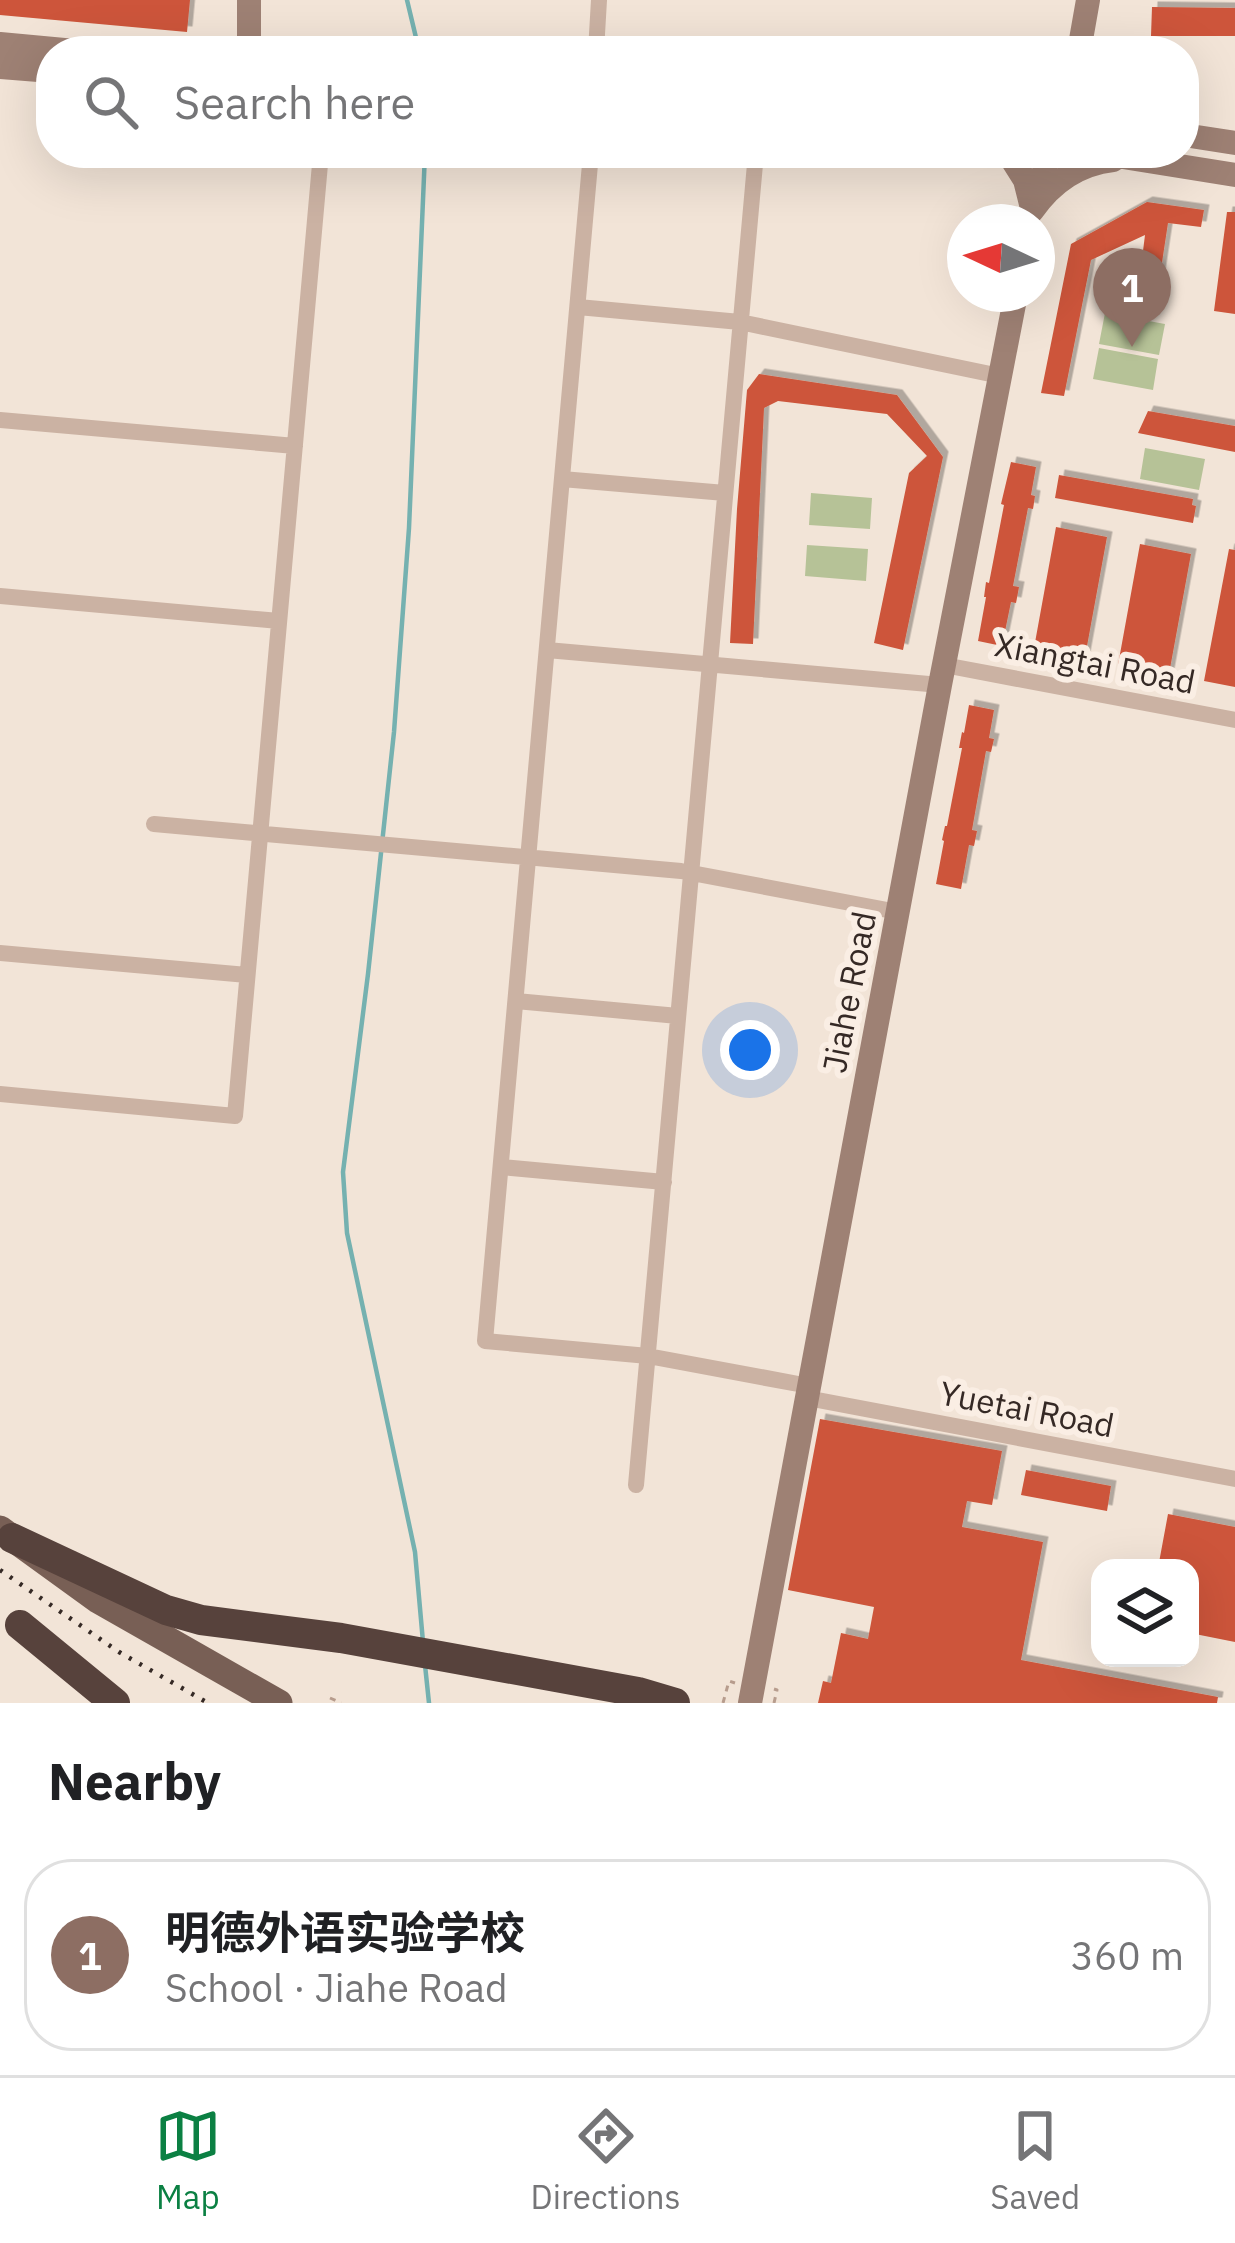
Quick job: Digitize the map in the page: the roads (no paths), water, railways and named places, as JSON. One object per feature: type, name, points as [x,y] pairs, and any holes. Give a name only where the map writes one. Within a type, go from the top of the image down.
[{"type":"highway","points":[[6,1533],[184,1616],[341,1638],[676,1703]]},
{"type":"highway","points":[[10,1618],[115,1703]]},
{"type":"main road","points":[[6,1533],[98,1600],[279,1703]]},
{"type":"main road","points":[[10,1618],[135,1703]]},
{"type":"street","points":[[249,0],[249,36]]},
{"type":"street","points":[[597,36],[599,0]]},
{"type":"street","points":[[1082,36],[1088,0]]},
{"type":"street","points":[[0,44],[36,47]]},
{"type":"street","points":[[0,67],[36,70]]},
{"type":"street","points":[[1199,137],[1235,142]]},
{"type":"street","points":[[0,1094],[235,1115],[320,168]]},
{"type":"street","points":[[590,168],[501,1167],[664,1182]]},
{"type":"street","points":[[636,1485],[755,168]]},
{"type":"street","points":[[1017,168],[1029,204]]},
{"type":"street","points":[[1034,204],[1045,168]]},
{"type":"street","points":[[1040,204],[1054,184],[1080,168]]},
{"type":"street","points":[[1187,168],[1235,175]]},
{"type":"street","points":[[578,307],[740,322],[1000,376]]},
{"type":"street","name":"Jiahe Road","points":[[750,1703],[1012,312]]},
{"type":"street","points":[[0,420],[295,446]]},
{"type":"street","points":[[562,478],[725,493]]},
{"type":"street","points":[[0,596],[279,621]]},
{"type":"street","name":"Xiangtai Road","points":[[547,650],[710,665],[942,675],[1235,720]]},
{"type":"street","points":[[154,824],[691,873],[898,912]]},
{"type":"street","points":[[0,953],[247,975]]},
{"type":"street","points":[[516,1001],[678,1016]]},
{"type":"street","name":"Yuetai Road","points":[[501,1167],[485,1341],[648,1355],[1235,1479]]},
{"type":"waterway","points":[[407,0],[416,36]]},
{"type":"waterway","points":[[423,1642],[415,1552],[347,1233],[343,1172],[394,732],[409,528],[424,168]]},
{"type":"waterway","points":[[425,1665],[429,1703]]},
{"type":"railway","points":[[0,1570],[119,1652],[208,1703]]},
{"type":"place","name":"明德外语实验学校","points":[[1132,347]]}]
